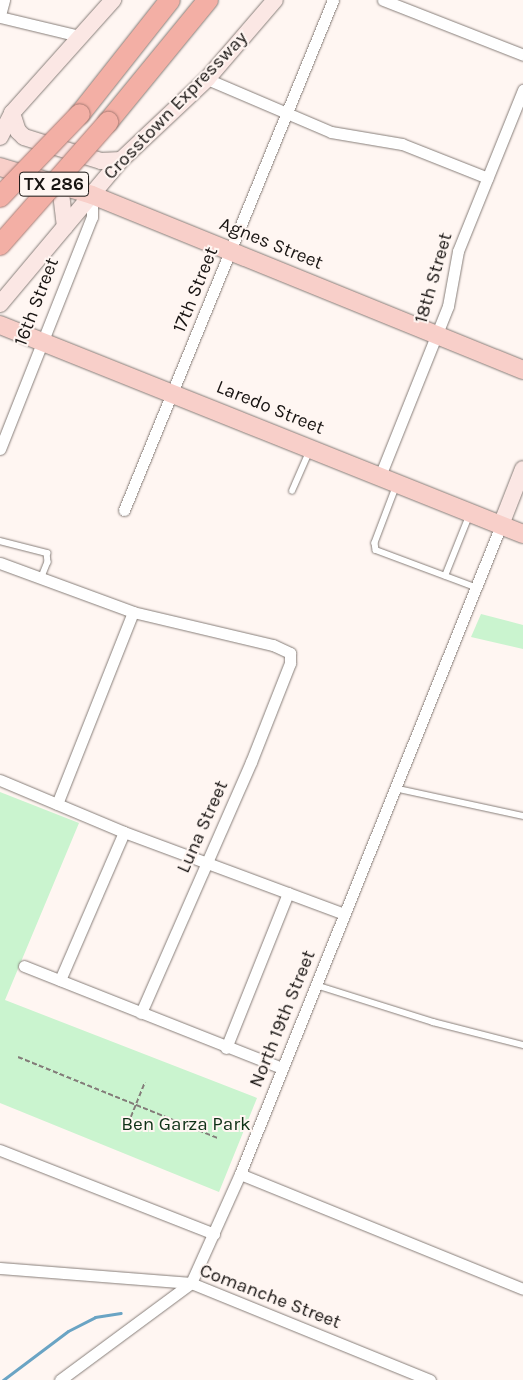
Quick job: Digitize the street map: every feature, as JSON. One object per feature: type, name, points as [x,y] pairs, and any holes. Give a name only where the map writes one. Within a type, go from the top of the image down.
[{"type":"highway","name":"TX 286","points":[[0,197],[80,114],[170,0]]},
{"type":"highway","name":"Crosstown Expressway","points":[[0,245],[108,122],[208,0]]},
{"type":"main road","points":[[0,136],[12,113],[113,0]]},
{"type":"main road","name":"Crosstown Expressway","points":[[0,304],[121,160],[206,79],[274,0]]},
{"type":"main road","points":[[12,113],[18,131],[24,137],[101,161],[121,160]]},
{"type":"main road","name":"Agnes Street","points":[[0,167],[92,195],[523,370]]},
{"type":"main road","points":[[60,185],[65,227]]},
{"type":"main road","name":"Laredo Street","points":[[0,325],[43,340],[523,534]]},
{"type":"main road","points":[[501,524],[523,469]]},
{"type":"street","points":[[4,0],[0,16],[79,36]]},
{"type":"street","name":"17th Street","points":[[124,510],[333,0]]},
{"type":"street","points":[[383,0],[523,55]]},
{"type":"street","points":[[206,79],[331,132],[402,144],[488,178]]},
{"type":"street","name":"18th Street","points":[[380,476],[452,294],[458,251],[523,90]]},
{"type":"street","name":"16th Street","points":[[0,449],[92,217],[92,195]]},
{"type":"street","name":"North 19th Street","points":[[60,1380],[191,1283],[240,1174],[501,524]]},
{"type":"street","points":[[0,563],[133,612],[57,804]]},
{"type":"street","name":"Luna Street","points":[[133,612],[272,645],[290,653],[290,663],[254,753],[141,1013]]},
{"type":"street","points":[[0,780],[124,832],[344,914]]},
{"type":"street","points":[[60,980],[124,832]]},
{"type":"street","points":[[226,1048],[288,893]]},
{"type":"street","points":[[24,966],[226,1048],[282,1068]]},
{"type":"street","points":[[0,1150],[214,1234]]},
{"type":"street","points":[[240,1174],[523,1289]]},
{"type":"street","name":"Comanche Street","points":[[0,1268],[191,1283],[430,1380]]},
{"type":"lane","points":[[292,491],[311,448]]},
{"type":"lane","points":[[398,483],[376,548],[475,587]]},
{"type":"lane","points":[[445,576],[471,512]]},
{"type":"lane","points":[[0,541],[46,553],[48,562],[41,579]]},
{"type":"lane","points":[[394,788],[523,816]]},
{"type":"lane","points":[[315,984],[433,1022],[523,1045]]},
{"type":"path","points":[[18,1057],[217,1138]]},
{"type":"path","points":[[128,1124],[145,1082]]},
{"type":"green space","points":[[481,614],[523,625],[523,649],[471,637]]},
{"type":"green space","name":"Ben Garza Park","points":[[0,792],[79,823],[5,1000],[257,1098],[219,1192],[0,1103]]},
{"type":"waterway","points":[[3,1380],[68,1331],[95,1317],[121,1313]]}]
